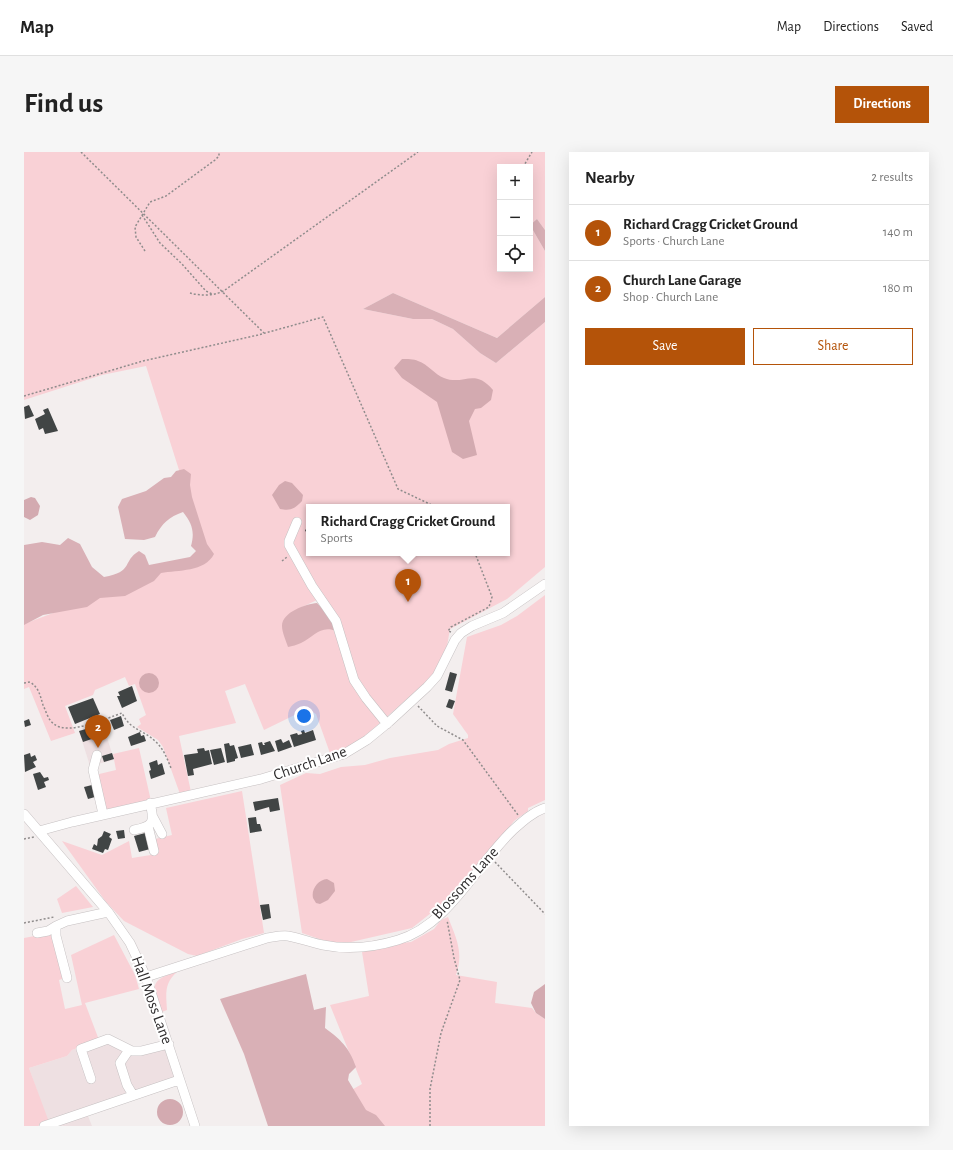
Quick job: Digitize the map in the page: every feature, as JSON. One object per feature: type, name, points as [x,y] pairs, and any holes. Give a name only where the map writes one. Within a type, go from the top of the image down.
[{"type":"street","points":[[297,522],[289,540],[289,545],[312,586],[336,621],[356,685],[387,724]]},
{"type":"street","name":"Church Lane","points":[[39,831],[103,814],[261,779],[309,766],[344,754],[387,724],[414,700],[437,676],[458,637],[472,626],[503,613],[545,584]]},
{"type":"street","points":[[96,755],[93,770],[103,814]]},
{"type":"street","points":[[150,804],[153,817],[162,834]]},
{"type":"street","name":"Blossoms Lane","points":[[146,977],[267,938],[287,936],[341,948],[375,946],[399,940],[417,933],[464,890],[489,857],[522,822],[538,810],[545,808]]},
{"type":"street","name":"Hall Moss Lane","points":[[24,814],[108,912],[130,943],[146,977],[169,1044],[194,1126]]},
{"type":"street","points":[[153,817],[148,826],[154,851]]},
{"type":"street","points":[[134,830],[148,826]]},
{"type":"street","points":[[37,933],[48,931],[67,921],[108,912]]},
{"type":"street","points":[[56,926],[56,936],[67,978]]},
{"type":"street","points":[[91,1079],[81,1049],[108,1039],[129,1050],[140,1051],[169,1044]]},
{"type":"street","points":[[129,1050],[120,1063],[127,1085],[133,1095]]},
{"type":"street","points":[[44,1126],[179,1080]]},
{"type":"path","points":[[81,152],[264,333]]},
{"type":"path","points":[[145,251],[136,237],[135,227],[152,200],[166,196],[176,189],[215,160],[219,156],[219,152]]},
{"type":"path","points":[[190,293],[196,295],[222,292],[418,152]]},
{"type":"path","points":[[526,164],[532,152]]},
{"type":"path","points":[[142,214],[160,243],[182,264],[206,291],[212,294]]},
{"type":"path","points":[[24,396],[143,361],[264,333],[323,317],[398,488],[430,504]]},
{"type":"path","points":[[458,637],[448,631],[451,627],[489,607],[492,597],[476,556]]},
{"type":"path","points":[[24,683],[30,682],[36,686],[40,693],[47,715],[54,724],[61,727],[78,727],[122,712],[126,723],[147,735],[161,747],[171,768]]},
{"type":"path","points":[[414,700],[437,726],[463,740],[522,822]]},
{"type":"path","points":[[489,857],[545,914]]},
{"type":"path","points":[[430,1126],[430,1089],[441,1033],[460,980],[454,958],[446,908]]},
{"type":"shaded area","points":[[24,152],[545,152],[545,230],[537,219],[533,222],[533,164],[497,164],[497,272],[533,272],[533,230],[545,251],[545,297],[497,338],[393,293],[363,309],[413,319],[432,319],[453,329],[480,353],[496,363],[545,322],[545,567],[507,599],[450,629],[446,652],[435,674],[363,738],[348,748],[331,756],[316,714],[307,709],[264,730],[245,684],[225,691],[236,723],[179,736],[191,792],[180,794],[163,747],[158,740],[137,727],[141,724],[139,719],[146,715],[135,684],[129,686],[125,677],[95,690],[93,695],[65,706],[75,733],[51,741],[29,687],[24,689],[24,624],[206,555],[146,366],[102,375],[24,400]],"holes":[[[317,600],[335,631],[328,628],[321,630],[300,608]]]},
{"type":"shaded area","points":[[537,219],[545,230],[545,251],[533,230],[533,222]]},
{"type":"shaded area","points":[[393,293],[497,338],[545,297],[545,322],[496,363],[480,353],[453,329],[432,319],[413,319],[363,309]]},
{"type":"shaded area","points":[[402,359],[422,362],[441,377],[451,380],[474,378],[480,380],[486,383],[493,390],[491,400],[481,408],[475,409],[469,421],[477,455],[463,459],[452,452],[437,402],[402,378],[394,368]]},
{"type":"shaded area","points":[[184,469],[191,474],[190,485],[192,497],[207,544],[214,554],[210,560],[198,567],[161,573],[154,581],[125,596],[100,598],[87,607],[43,615],[24,625],[24,545],[42,542],[60,545],[68,538],[80,544],[92,567],[104,577],[120,572],[139,551],[145,555],[149,565],[190,557],[196,551],[191,546],[193,536],[192,528],[189,520],[183,512],[166,521],[155,537],[144,540],[125,539],[118,507],[122,499],[146,491],[164,478],[171,477],[176,471]]},
{"type":"shaded area","points":[[285,481],[292,483],[303,495],[302,501],[294,508],[287,510],[280,509],[272,495],[279,485]]},
{"type":"shaded area","points":[[31,497],[35,498],[40,506],[38,515],[30,520],[24,517],[24,500]]},
{"type":"shaded area","points":[[545,595],[545,800],[528,808],[528,811],[514,821],[459,891],[412,928],[351,942],[331,943],[302,933],[280,785],[306,773],[320,774],[341,767],[365,765],[390,758],[438,750],[449,744],[468,738],[468,735],[453,714],[467,637],[501,625],[517,616]]},
{"type":"shaded area","points":[[317,603],[326,612],[336,631],[326,630],[317,632],[306,641],[288,647],[283,634],[283,621],[295,610]]},
{"type":"shaded area","points":[[149,673],[156,676],[159,683],[156,690],[149,693],[142,690],[139,683],[142,676]]},
{"type":"shaded area","points":[[103,724],[114,760],[90,766],[79,731]]},
{"type":"shaded area","points":[[139,748],[151,801],[105,812],[95,775],[116,770],[113,754]]},
{"type":"shaded area","points":[[242,791],[264,933],[242,939],[197,956],[188,954],[124,921],[106,902],[62,841],[102,855],[129,841],[132,858],[157,854],[155,839],[172,835],[166,808]]},
{"type":"shaded area","points":[[327,879],[334,883],[335,891],[328,900],[320,904],[316,903],[313,898],[314,888],[318,883]]},
{"type":"shaded area","points":[[76,886],[93,907],[62,913],[57,899]]},
{"type":"shaded area","points":[[448,917],[459,952],[456,975],[497,982],[495,1003],[532,1008],[536,1013],[545,1019],[545,1126],[378,1126],[348,1092],[362,1084],[330,1005],[369,996],[362,952],[393,944],[411,942],[434,929],[441,920]]},
{"type":"shaded area","points":[[51,933],[65,978],[59,980],[65,1009],[82,1005],[71,955],[114,935],[135,975],[139,989],[85,1003],[99,1040],[72,1050],[67,1056],[29,1068],[49,1122],[38,1126],[24,1126],[24,938]]},
{"type":"shaded area","points":[[177,972],[170,980],[168,985],[166,994],[167,1010],[162,1012],[156,997],[155,986],[161,978]]},
{"type":"shaded area","points":[[306,974],[314,1010],[326,1007],[325,1028],[344,1044],[356,1067],[349,1074],[348,1080],[366,1110],[376,1115],[385,1126],[268,1126],[244,1054],[220,999]]},
{"type":"shaded area","points":[[545,984],[545,1019],[536,1013],[531,1003],[534,992]]},
{"type":"shaded area","points":[[99,1040],[135,1048],[168,1041],[179,1080],[86,1111],[92,1126],[38,1126],[48,1122],[29,1068],[67,1056],[72,1050]]},
{"type":"shaded area","points":[[170,1099],[179,1103],[183,1112],[179,1121],[170,1125],[161,1121],[157,1112],[161,1103]]},
{"type":"building","points":[[29,405],[34,416],[25,419],[24,407]]},
{"type":"building","points":[[48,408],[58,431],[45,434],[43,428],[39,430],[35,419],[45,414],[43,410]]},
{"type":"building","points":[[450,672],[457,674],[452,692],[445,690]]},
{"type":"building","points":[[132,686],[137,701],[122,708],[117,696],[120,696],[118,692]]},
{"type":"building","points":[[93,698],[100,714],[75,724],[68,707]]},
{"type":"building","points":[[449,699],[455,701],[452,709],[446,707]]},
{"type":"building","points":[[121,716],[124,726],[114,730],[110,720]]},
{"type":"building","points":[[29,719],[31,725],[25,727],[24,721]]},
{"type":"building","points":[[103,724],[106,734],[83,742],[79,731]]},
{"type":"building","points":[[304,730],[305,733],[313,730],[316,740],[294,747],[290,735],[297,733],[298,735],[302,734],[301,731]]},
{"type":"building","points":[[140,732],[141,736],[144,735],[146,741],[131,746],[128,737]]},
{"type":"building","points":[[281,739],[283,743],[289,740],[292,747],[278,752],[275,741]]},
{"type":"building","points":[[270,741],[275,751],[261,755],[258,743],[262,742],[263,745],[265,745],[264,743]]},
{"type":"building","points":[[229,743],[230,746],[234,745],[238,758],[235,759],[235,761],[227,763],[224,744]]},
{"type":"building","points":[[251,744],[254,755],[241,758],[238,747]]},
{"type":"building","points":[[204,748],[205,751],[209,750],[212,764],[193,769],[194,775],[188,776],[184,755],[198,753],[197,749]]},
{"type":"building","points":[[221,748],[225,762],[214,765],[210,750]]},
{"type":"building","points":[[30,753],[31,757],[35,755],[37,760],[33,762],[36,767],[25,772],[24,755]]},
{"type":"building","points":[[112,753],[114,759],[104,762],[102,756]]},
{"type":"building","points":[[157,760],[158,765],[162,763],[165,774],[151,779],[149,763]]},
{"type":"building","points":[[40,772],[44,778],[48,777],[49,780],[44,782],[46,787],[38,790],[33,774]]},
{"type":"building","points":[[92,785],[95,797],[88,799],[84,787]]},
{"type":"building","points":[[278,798],[280,810],[270,812],[269,807],[255,811],[253,802]]},
{"type":"building","points":[[256,817],[257,824],[260,824],[262,831],[250,833],[248,818]]},
{"type":"building","points":[[124,830],[125,838],[118,839],[116,831]]},
{"type":"building","points":[[104,831],[111,834],[109,837],[112,839],[108,850],[105,849],[103,853],[92,849],[94,844],[97,846],[98,839],[102,836]]},
{"type":"building","points":[[145,833],[150,849],[139,852],[134,836]]},
{"type":"building","points":[[269,904],[271,918],[263,920],[260,905]]},
{"type":"place","name":"Richard Cragg Cricket Ground","points":[[408,602]]},
{"type":"place","name":"Church Lane Garage","points":[[98,748]]}]
